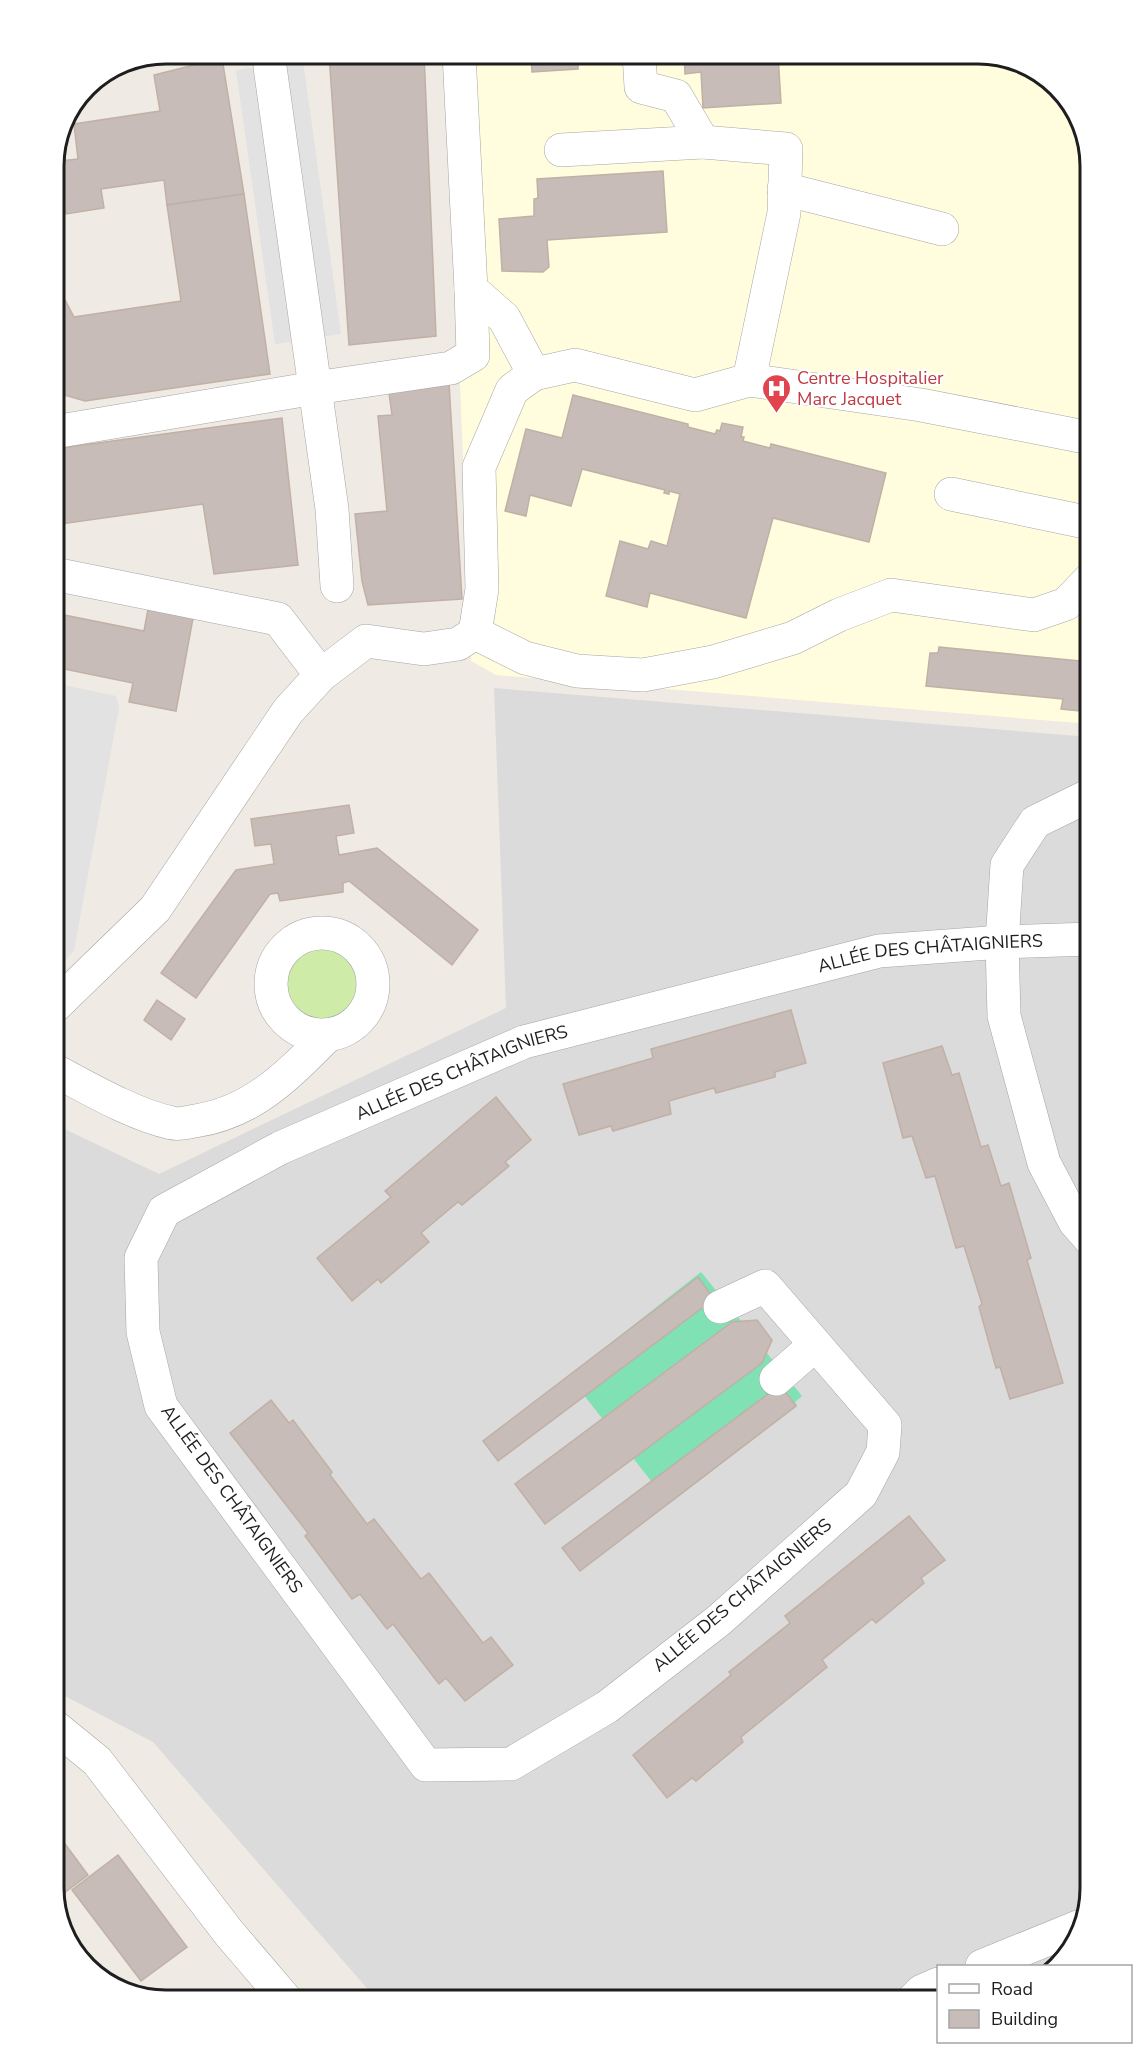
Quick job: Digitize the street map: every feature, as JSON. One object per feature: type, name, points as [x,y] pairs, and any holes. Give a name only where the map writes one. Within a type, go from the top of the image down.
[{"type":"street","points":[[65,430],[315,388],[451,368],[473,355],[460,64]]},
{"type":"street","points":[[640,65],[641,87],[676,96],[703,142]]},
{"type":"street","points":[[270,67],[332,509],[338,586]]},
{"type":"street","points":[[561,150],[703,142],[786,149],[784,213],[749,380]]},
{"type":"street","points":[[784,189],[942,230]]},
{"type":"street","points":[[471,289],[504,318],[534,374]]},
{"type":"street","points":[[65,997],[154,909],[288,711],[321,675],[366,640],[424,649],[458,644],[475,633],[482,589],[479,467],[512,390],[534,374],[575,365],[695,395],[749,380],[921,405],[1080,436]]},
{"type":"street","points":[[951,494],[1080,521]]},
{"type":"street","points":[[65,576],[279,619],[321,675]]},
{"type":"street","points":[[475,633],[525,658],[566,669],[643,675],[713,662],[792,638],[839,615],[891,595],[1034,615],[1066,604],[1080,589]]},
{"type":"street","points":[[1080,800],[1035,822],[1007,865],[1002,942],[1004,1016],[1044,1163],[1080,1228]]},
{"type":"street","name":"ALLÉE DES CHÂTAIGNIERS","points":[[720,1307],[765,1286],[885,1425],[883,1452],[861,1494],[718,1621],[607,1707],[511,1764],[426,1765],[161,1406],[143,1332],[141,1258],[164,1211],[280,1148],[525,1042],[879,951],[1002,942],[1080,939]]},
{"type":"street","points":[[64,1075],[139,1112],[174,1124],[214,1118],[251,1101],[284,1080],[328,1035]]},
{"type":"street","points":[[776,1379],[815,1344]]},
{"type":"street","points":[[64,1734],[97,1761],[230,1933],[278,1990]]},
{"type":"street","points":[[984,1965],[1071,1930]]},
{"type":"shaded area","points":[[280,64],[303,64],[341,334],[275,344],[236,70]]},
{"type":"shaded area","name":"Centre Hospitalier Marc Jacquet","points":[[447,64],[985,65],[998,66],[1023,75],[1054,99],[1072,127],[1078,146],[1080,166],[1080,723],[496,675],[471,661]]},
{"type":"shaded area","points":[[65,685],[116,696],[119,708],[74,950],[65,961]]},
{"type":"shaded area","points":[[494,688],[1080,736],[1080,1889],[1079,1902],[1069,1934],[1045,1965],[937,1965],[937,1990],[368,1990],[153,1742],[64,1696],[64,1129],[159,1174],[506,1008]]},
{"type":"green space","points":[[323,942],[339,945],[353,954],[362,968],[365,984],[362,1000],[353,1014],[339,1023],[323,1026],[307,1023],[293,1014],[284,1000],[281,984],[284,968],[293,954],[307,945]]},
{"type":"green space","points":[[701,1272],[802,1396],[795,1402],[797,1405],[669,1504],[569,1376]]},
{"type":"building","points":[[198,64],[223,64],[244,194],[167,205],[164,180],[101,189],[104,208],[66,214],[65,160],[78,159],[74,124],[160,111],[154,75]]},
{"type":"building","points":[[330,64],[424,64],[436,336],[349,345]]},
{"type":"building","points":[[532,64],[578,65],[578,69],[532,72]]},
{"type":"building","points":[[685,65],[779,65],[781,103],[703,108],[701,72],[685,74]]},
{"type":"building","points":[[663,171],[667,232],[547,240],[549,267],[543,272],[502,271],[499,219],[534,216],[534,199],[538,198],[537,179]]},
{"type":"building","points":[[244,194],[270,374],[85,401],[65,395],[65,300],[74,317],[181,301],[167,205]]},
{"type":"building","points":[[449,383],[462,599],[368,605],[362,581],[355,514],[387,511],[378,416],[392,415],[389,393]]},
{"type":"building","points":[[573,395],[688,424],[688,427],[715,434],[717,430],[720,431],[722,423],[743,427],[741,437],[744,437],[743,441],[770,448],[771,444],[886,473],[869,542],[773,518],[746,618],[650,593],[647,607],[606,596],[620,541],[648,549],[651,541],[667,546],[680,494],[669,491],[669,494],[664,493],[665,490],[582,469],[571,506],[530,495],[526,516],[505,511],[526,429],[562,438]]},
{"type":"building","points":[[282,418],[298,565],[214,574],[203,504],[65,523],[65,448]]},
{"type":"building","points":[[148,609],[193,618],[176,711],[129,702],[133,683],[65,669],[65,615],[144,631]]},
{"type":"building","points":[[939,647],[1080,661],[1080,711],[1061,709],[1063,699],[926,686],[930,653],[938,653]]},
{"type":"building","points":[[349,805],[354,833],[336,836],[339,855],[377,848],[478,930],[452,965],[349,881],[343,883],[343,892],[280,901],[278,893],[270,894],[196,998],[161,973],[236,870],[274,864],[271,844],[255,846],[251,819]]},
{"type":"building","points":[[157,1000],[185,1019],[171,1040],[144,1020]]},
{"type":"building","points":[[791,1010],[806,1063],[775,1072],[775,1077],[716,1093],[714,1088],[669,1101],[671,1114],[613,1131],[611,1126],[579,1135],[563,1084],[653,1058],[651,1049]]},
{"type":"building","points":[[942,1046],[952,1075],[959,1073],[981,1147],[988,1145],[1001,1186],[1009,1183],[1031,1258],[1027,1260],[1063,1383],[1010,1399],[1000,1367],[996,1368],[979,1307],[982,1304],[964,1246],[956,1248],[935,1176],[926,1178],[912,1136],[903,1138],[883,1063]]},
{"type":"building","points":[[496,1097],[531,1140],[505,1162],[509,1166],[462,1205],[458,1202],[421,1233],[429,1242],[381,1283],[378,1279],[352,1301],[317,1258],[391,1197],[385,1191]]},
{"type":"building","points":[[698,1277],[714,1299],[498,1461],[483,1441]]},
{"type":"building","points":[[757,1320],[772,1340],[762,1363],[545,1524],[515,1484],[732,1322]]},
{"type":"building","points":[[780,1385],[796,1406],[580,1571],[562,1548]]},
{"type":"building","points":[[271,1400],[289,1423],[293,1420],[367,1524],[374,1519],[421,1579],[429,1573],[483,1643],[491,1637],[513,1665],[465,1701],[446,1678],[439,1684],[393,1624],[387,1629],[360,1594],[352,1599],[305,1536],[308,1533],[230,1433]]},
{"type":"building","points":[[909,1516],[945,1560],[921,1578],[924,1583],[876,1623],[872,1619],[822,1660],[827,1667],[741,1737],[743,1742],[696,1781],[692,1778],[667,1798],[633,1755],[731,1675],[729,1672],[790,1623],[785,1616]]},
{"type":"building","points":[[64,1843],[88,1875],[64,1893]]},
{"type":"building","points":[[118,1855],[187,1947],[141,1981],[72,1890]]},
{"type":"place","name":"Centre Hospitalier Marc Jacquet","points":[[776,414]]}]
